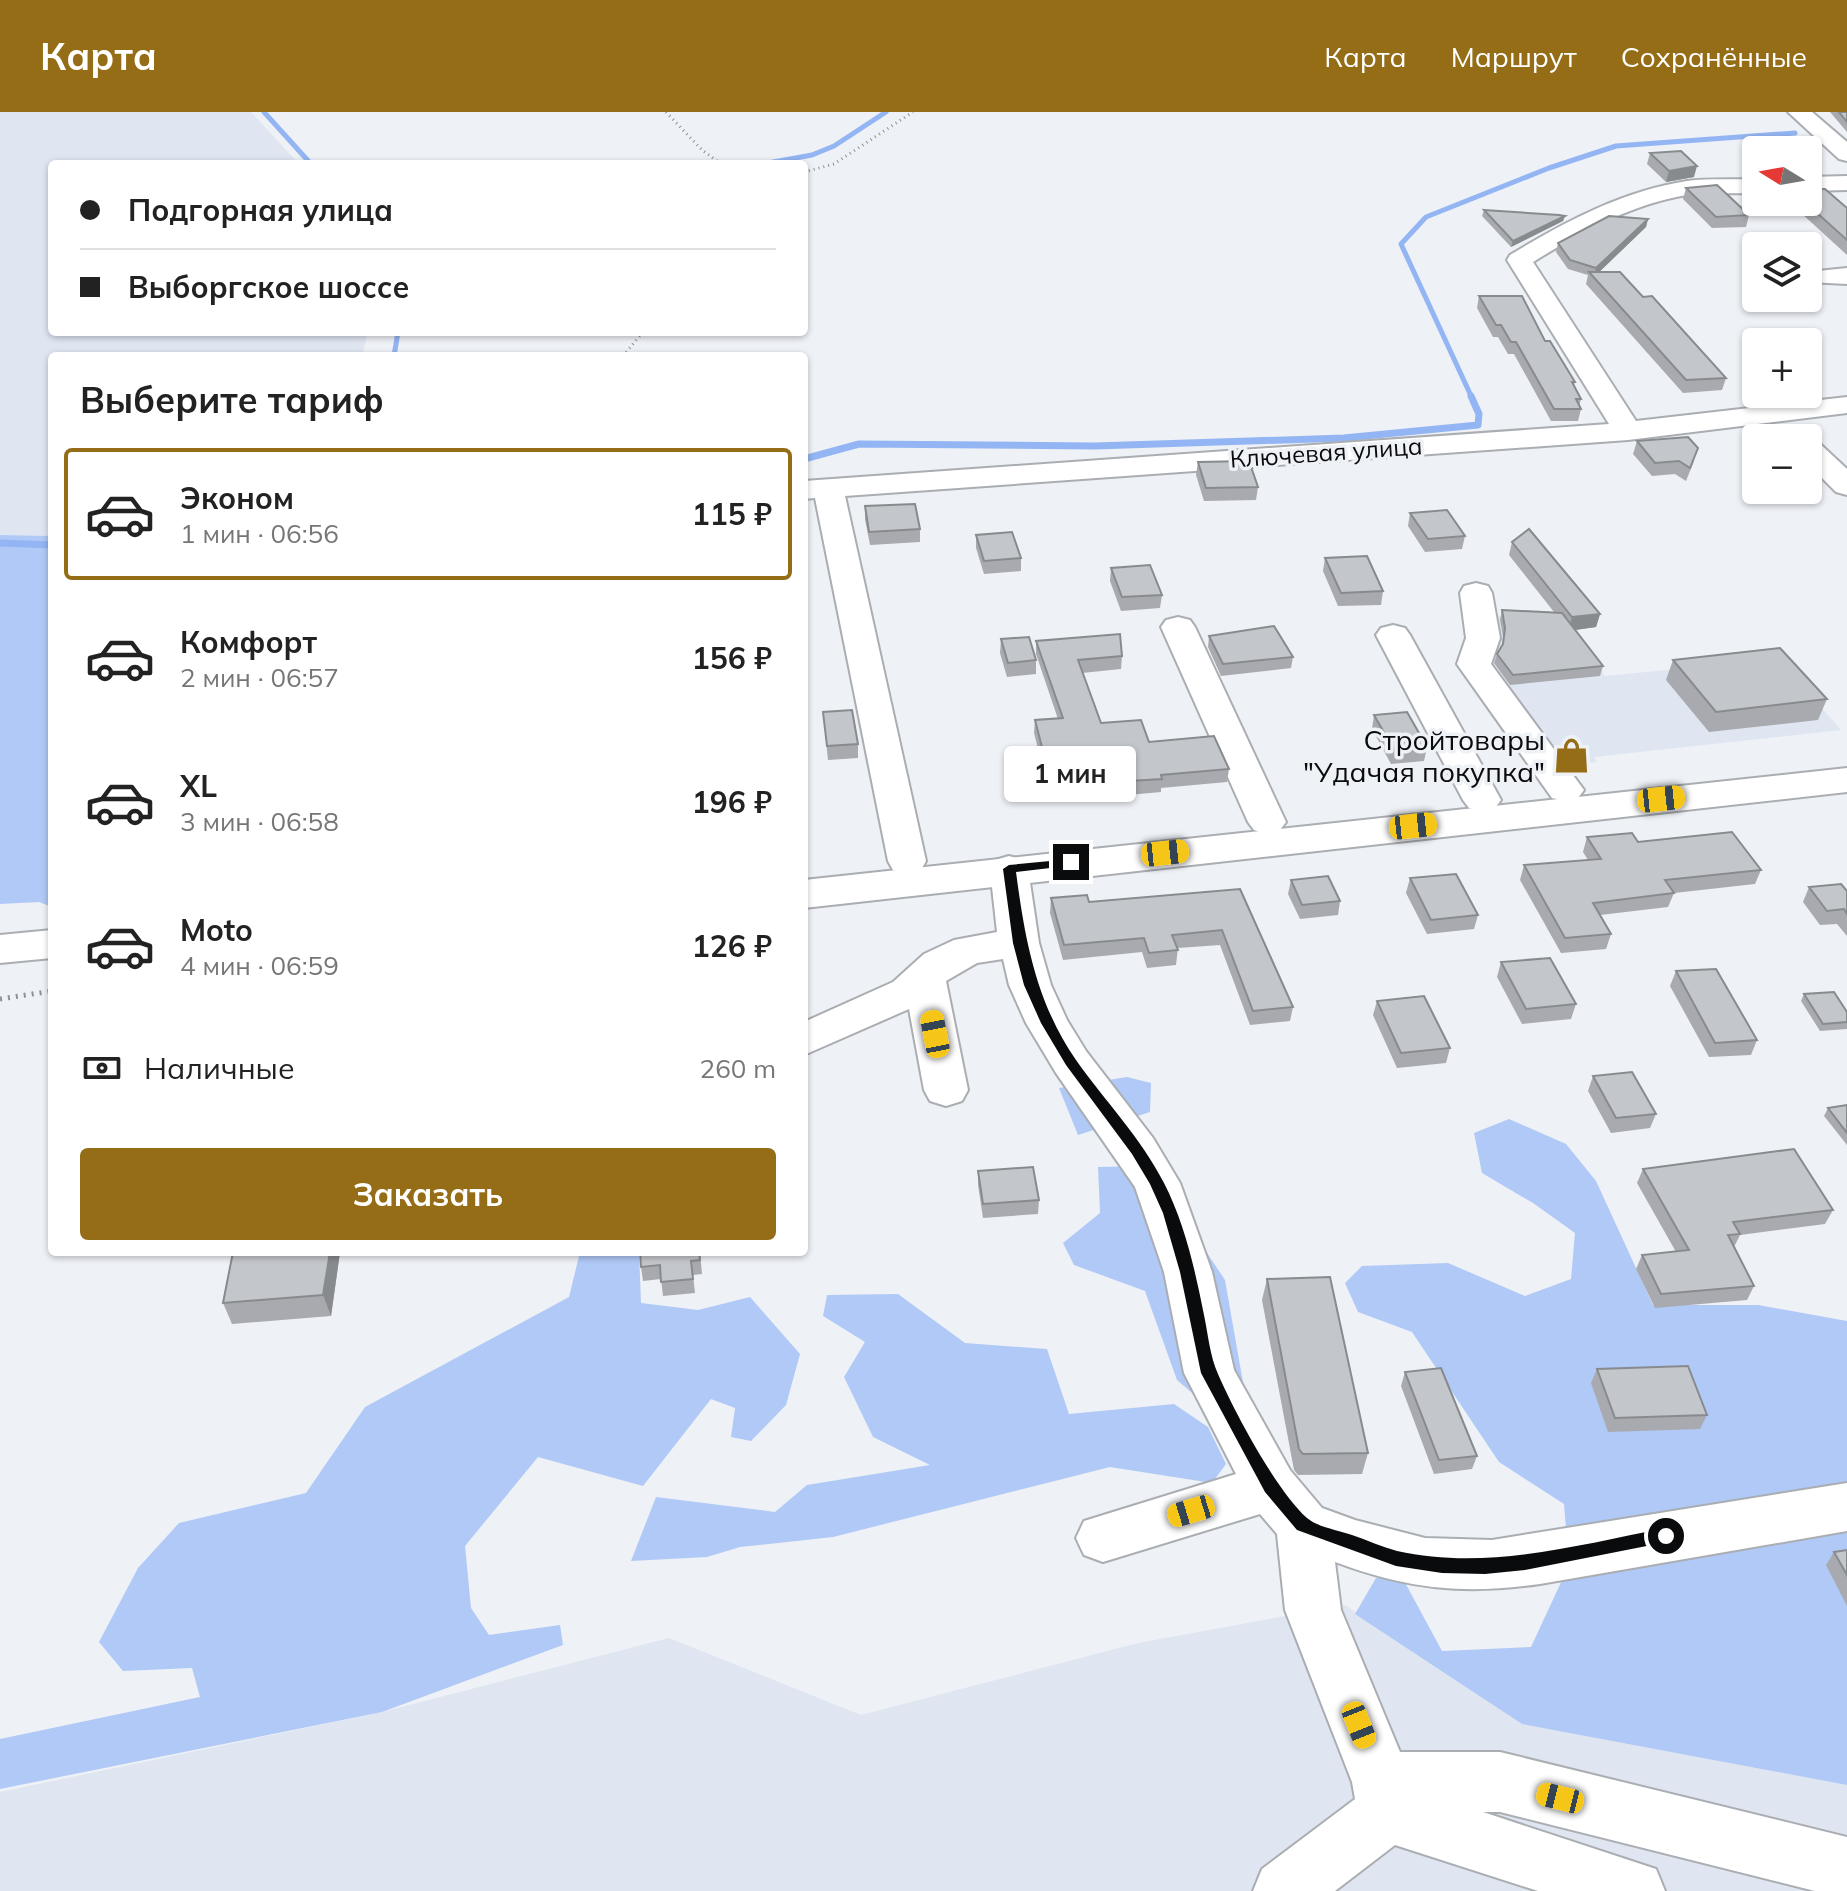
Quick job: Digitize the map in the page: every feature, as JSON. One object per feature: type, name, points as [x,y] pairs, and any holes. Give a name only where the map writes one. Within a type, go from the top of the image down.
[{"type":"main road","points":[[808,870],[1847,761]]},
{"type":"main road","points":[[808,894],[1009,869],[1847,780]]},
{"type":"main road","points":[[0,949],[48,944]]},
{"type":"main road","points":[[0,971],[48,966]]},
{"type":"street","points":[[1799,112],[1847,154]]},
{"type":"street","points":[[1822,184],[1847,183]]},
{"type":"street","points":[[1628,431],[1519,260],[1574,226],[1628,205],[1687,188],[1742,186]]},
{"type":"street","points":[[1822,277],[1847,276]]},
{"type":"street","name":"Ключевая улица","points":[[816,489],[1628,431],[1847,405]]},
{"type":"street","points":[[1772,413],[1783,424]]},
{"type":"street","points":[[1822,462],[1847,486]]},
{"type":"street","points":[[816,489],[907,861]]},
{"type":"street","points":[[1476,593],[1483,638],[1474,664],[1565,790]]},
{"type":"street","points":[[1178,627],[1267,822]]},
{"type":"street","points":[[1393,635],[1482,800]]},
{"type":"street","points":[[1009,869],[1019,943],[1030,985],[1047,1023],[1071,1062],[1137,1150],[1157,1183],[1170,1213],[1188,1272],[1209,1373],[1287,1506],[1313,1610],[1385,1797],[1634,1891]]},
{"type":"street","points":[[808,1038],[908,992],[939,964],[968,950],[1019,943]]},
{"type":"street","points":[[924,977],[946,1090]]},
{"type":"street","points":[[1103,1538],[1287,1506],[1396,1558],[1442,1565],[1485,1566],[1525,1562],[1847,1507]]},
{"type":"street","points":[[1284,1891],[1385,1797],[1500,1782],[1847,1868]]},
{"type":"path","points":[[666,112],[716,160]]},
{"type":"path","points":[[808,171],[834,164],[913,112]]},
{"type":"path","points":[[626,352],[640,336]]},
{"type":"path","points":[[0,999],[48,992]]},
{"type":"shaded area","points":[[0,112],[251,112],[295,160],[48,160],[48,336],[367,336],[363,352],[48,352],[48,536],[0,535]]},
{"type":"shaded area","points":[[0,535],[48,536],[48,905],[39,902],[0,904]]},
{"type":"shaded area","points":[[1488,615],[1529,617],[1567,629],[1605,676],[1779,659],[1841,730],[1594,757],[1597,762],[1558,767],[1480,651]]},
{"type":"shaded area","points":[[1127,1077],[1151,1083],[1150,1112],[1078,1135],[1059,1088]]},
{"type":"shaded area","points":[[1509,1119],[1566,1144],[1596,1181],[1653,1305],[1758,1305],[1847,1321],[1847,1785],[1522,1724],[1355,1614],[1376,1578],[1402,1577],[1442,1651],[1531,1647],[1569,1565],[1564,1504],[1499,1462],[1412,1332],[1358,1312],[1345,1283],[1362,1266],[1448,1263],[1525,1296],[1571,1279],[1575,1233],[1533,1203],[1482,1173],[1474,1133]]},
{"type":"shaded area","points":[[1149,1166],[1225,1280],[1248,1411],[1211,1409],[1177,1380],[1145,1291],[1074,1265],[1063,1243],[1100,1213],[1098,1167]]},
{"type":"shaded area","points":[[579,1256],[639,1256],[641,1303],[698,1310],[750,1297],[800,1354],[786,1405],[751,1441],[731,1437],[735,1408],[711,1399],[643,1486],[538,1457],[465,1546],[471,1608],[489,1635],[560,1625],[563,1645],[382,1712],[0,1789],[0,1739],[200,1697],[192,1668],[123,1671],[99,1642],[138,1568],[179,1523],[306,1493],[365,1407],[569,1297]]},
{"type":"shaded area","points":[[898,1294],[965,1343],[1047,1349],[1069,1414],[1174,1404],[1208,1427],[1226,1464],[1212,1483],[1110,1467],[833,1537],[740,1547],[707,1557],[631,1561],[656,1497],[775,1512],[807,1485],[930,1465],[873,1437],[844,1377],[865,1342],[823,1316],[827,1295]]},
{"type":"shaded area","points":[[1345,1605],[1522,1724],[1847,1785],[1847,1891],[0,1891],[0,1792],[382,1712],[669,1638],[861,1715],[1138,1643]]},
{"type":"building","points":[[1681,151],[1697,166],[1669,171],[1650,153]]},
{"type":"building","points":[[1717,185],[1742,208],[1742,215],[1716,217],[1686,188]]},
{"type":"building","points":[[1822,189],[1847,208],[1847,240],[1820,216]]},
{"type":"building","points":[[1484,210],[1559,215],[1565,216],[1513,241]]},
{"type":"building","points":[[1609,216],[1648,219],[1596,268],[1570,260],[1558,243]]},
{"type":"building","points":[[1589,272],[1620,272],[1643,297],[1652,296],[1726,378],[1686,380]]},
{"type":"building","points":[[1479,296],[1522,296],[1545,341],[1550,341],[1575,382],[1572,382],[1581,399],[1576,399],[1581,409],[1554,409],[1516,342],[1511,342],[1501,325],[1496,325]]},
{"type":"building","points":[[1688,437],[1698,448],[1690,468],[1679,461],[1655,463],[1637,441]]},
{"type":"building","points":[[1249,461],[1258,487],[1206,488],[1198,462]]},
{"type":"building","points":[[915,504],[920,529],[869,532],[865,506]]},
{"type":"building","points":[[1447,510],[1465,536],[1428,539],[1410,513]]},
{"type":"building","points":[[1529,529],[1600,614],[1572,617],[1512,542]]},
{"type":"building","points":[[1012,532],[1021,558],[984,561],[976,535]]},
{"type":"building","points":[[1367,556],[1383,591],[1341,593],[1325,558]]},
{"type":"building","points":[[1150,565],[1162,595],[1122,597],[1111,568]]},
{"type":"building","points":[[1502,610],[1562,613],[1603,666],[1513,675],[1497,654],[1503,644],[1505,628]]},
{"type":"building","points":[[1274,626],[1293,657],[1223,664],[1209,636]]},
{"type":"building","points":[[1120,634],[1122,656],[1078,660],[1101,723],[1141,720],[1149,742],[1214,736],[1229,769],[1129,781],[1118,749],[1044,755],[1035,720],[1063,718],[1036,641]]},
{"type":"building","points":[[1029,637],[1036,660],[1008,663],[1001,639]]},
{"type":"building","points":[[1780,648],[1827,699],[1716,712],[1673,660]]},
{"type":"building","points":[[852,710],[858,744],[827,746],[823,712]]},
{"type":"building","points":[[1407,712],[1427,747],[1394,750],[1374,715]]},
{"type":"building","points":[[1732,832],[1761,870],[1665,880],[1674,893],[1593,903],[1611,934],[1565,938],[1524,865],[1601,859],[1587,837],[1632,833],[1638,842]]},
{"type":"building","points":[[1456,874],[1478,915],[1431,920],[1410,878]]},
{"type":"building","points":[[1328,876],[1340,901],[1302,905],[1291,880]]},
{"type":"building","points":[[1841,884],[1847,891],[1847,914],[1844,909],[1827,911],[1809,887]]},
{"type":"building","points":[[1240,889],[1293,1007],[1253,1011],[1222,930],[1172,935],[1178,950],[1149,953],[1144,938],[1064,945],[1051,898],[1087,895],[1089,902]]},
{"type":"building","points":[[1550,958],[1576,1004],[1526,1009],[1501,962]]},
{"type":"building","points":[[1716,969],[1757,1040],[1715,1043],[1676,971]]},
{"type":"building","points":[[1834,992],[1847,1012],[1847,1022],[1823,1024],[1804,994]]},
{"type":"building","points":[[1424,996],[1450,1048],[1401,1053],[1377,1001]]},
{"type":"building","points":[[1632,1072],[1656,1114],[1616,1118],[1593,1076]]},
{"type":"building","points":[[1847,1105],[1847,1133],[1828,1108]]},
{"type":"building","points":[[1794,1149],[1833,1210],[1733,1222],[1740,1234],[1728,1235],[1754,1286],[1661,1294],[1642,1255],[1689,1250],[1643,1169]]},
{"type":"building","points":[[1033,1167],[1039,1200],[983,1204],[978,1171]]},
{"type":"building","points":[[232,1256],[329,1256],[323,1295],[223,1303]]},
{"type":"building","points":[[640,1256],[700,1256],[700,1260],[691,1261],[693,1279],[661,1282],[660,1265],[641,1267]]},
{"type":"building","points":[[1330,1277],[1368,1453],[1303,1454],[1299,1449],[1267,1279]]},
{"type":"building","points":[[1688,1366],[1707,1415],[1615,1418],[1597,1369]]},
{"type":"building","points":[[1441,1368],[1477,1456],[1439,1460],[1405,1372]]},
{"type":"building","points":[[1847,1550],[1847,1575],[1834,1552]]},
{"type":"waterway","points":[[264,112],[307,160]]},
{"type":"waterway","points":[[784,160],[812,155],[834,146],[886,112]]},
{"type":"waterway","points":[[1472,398],[1401,244],[1426,217],[1549,168],[1616,146],[1795,133]]},
{"type":"waterway","points":[[395,352],[397,336]]},
{"type":"waterway","points":[[808,458],[859,444],[1095,446],[1344,438],[1478,425],[1479,414],[1471,396]]},
{"type":"waterway","points":[[0,543],[48,545]]},
{"type":"place","name":"Cтройтовары \"Удачая покупка\"","points":[[1571,755]]},
{"type":"route","points":[[1071,862],[1009,869],[1019,943],[1030,985],[1047,1023],[1071,1062],[1137,1150],[1157,1183],[1170,1213],[1188,1272],[1209,1373],[1271,1487],[1303,1525],[1396,1558],[1442,1565],[1485,1566],[1525,1562],[1666,1536]]}]
